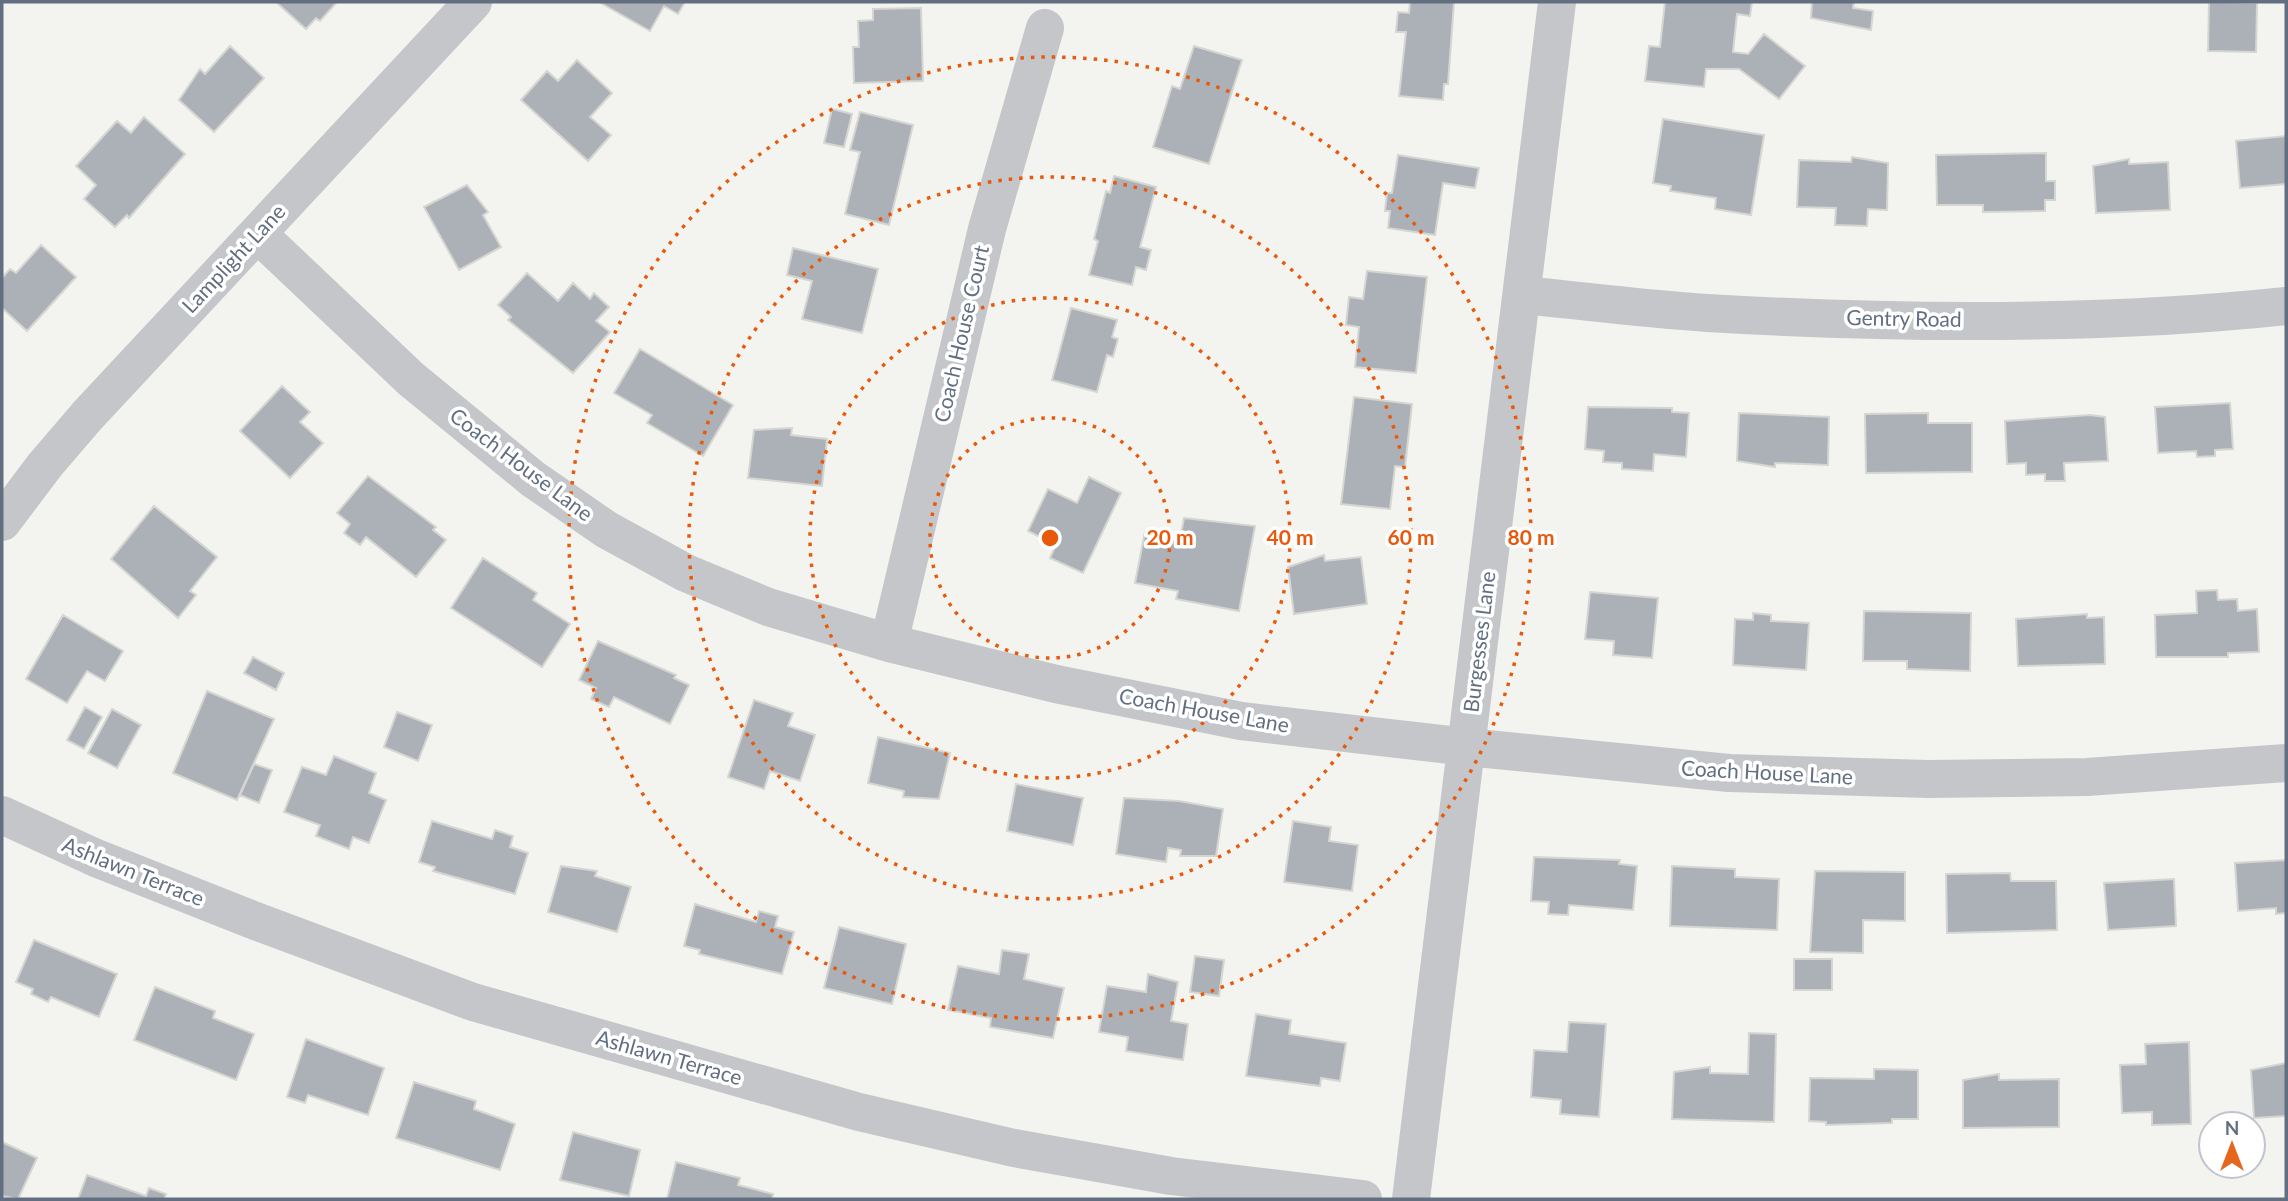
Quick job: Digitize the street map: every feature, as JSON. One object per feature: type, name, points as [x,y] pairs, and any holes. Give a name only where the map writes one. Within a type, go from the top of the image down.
[{"type":"street","name":"Lamplight Lane","points":[[2,522],[45,465],[87,416],[473,2]]},
{"type":"street","name":"Burgesses Lane","points":[[1411,1199],[1557,2]]},
{"type":"street","name":"Coach House Court","points":[[889,643],[987,229],[1045,28]]},
{"type":"street","name":"Coach House Lane","points":[[258,234],[411,379],[533,479],[607,530],[685,573],[768,607],[889,643],[1056,684],[1241,721],[1729,774],[1928,779],[2087,777],[2286,763]]},
{"type":"street","name":"Gentry Road","points":[[1521,295],[1704,313],[1888,321],[2074,319],[2286,306]]},
{"type":"street","name":"Ashlawn Terrace","points":[[2,815],[96,858],[473,1002],[859,1112],[1014,1148],[1171,1176],[1363,1199]]},
{"type":"building","points":[[276,2],[337,2],[320,21],[316,18],[306,29]]},
{"type":"building","points":[[599,2],[685,2],[678,14],[664,6],[650,31]]},
{"type":"building","points":[[1410,2],[1454,2],[1448,84],[1444,84],[1443,100],[1399,96],[1406,32],[1396,32],[1398,12],[1409,13]]},
{"type":"building","points":[[1665,2],[1752,2],[1750,16],[1737,14],[1733,52],[1748,54],[1764,34],[1805,66],[1779,99],[1739,69],[1706,69],[1704,87],[1645,81],[1649,46],[1660,47]]},
{"type":"building","points":[[1812,2],[1854,2],[1853,8],[1873,11],[1871,30],[1811,18]]},
{"type":"building","points":[[2209,2],[2257,3],[2256,52],[2208,51]]},
{"type":"building","points":[[921,8],[923,81],[854,83],[853,47],[859,47],[858,21],[873,20],[873,9]]},
{"type":"building","points":[[230,46],[264,78],[214,132],[179,100],[200,69],[205,74]]},
{"type":"building","points":[[1194,46],[1242,60],[1209,164],[1153,147],[1172,86],[1180,89]]},
{"type":"building","points":[[577,60],[612,93],[590,117],[611,135],[588,161],[521,100],[547,71],[558,81]]},
{"type":"building","points":[[832,109],[852,114],[844,147],[824,143]]},
{"type":"building","points":[[860,112],[913,125],[889,225],[845,214],[860,152],[850,150]]},
{"type":"building","points":[[144,117],[185,154],[129,218],[127,215],[115,227],[84,199],[96,185],[76,166],[117,121],[131,133]]},
{"type":"building","points":[[1663,119],[1764,135],[1751,215],[1715,209],[1716,198],[1670,191],[1671,186],[1653,183]]},
{"type":"building","points":[[2286,136],[2286,184],[2240,188],[2236,141]]},
{"type":"building","points":[[2046,153],[2046,181],[2055,181],[2055,200],[2045,200],[2045,211],[1983,212],[1983,205],[1937,205],[1936,155]]},
{"type":"building","points":[[1398,155],[1479,168],[1475,188],[1443,183],[1435,235],[1388,228],[1390,211],[1385,211],[1387,193],[1392,193]]},
{"type":"building","points":[[1852,157],[1888,163],[1887,210],[1868,209],[1867,226],[1835,225],[1836,208],[1797,207],[1799,160],[1851,162]]},
{"type":"building","points":[[2129,159],[2129,164],[2168,162],[2170,210],[2096,213],[2093,166]]},
{"type":"building","points":[[1114,176],[1156,187],[1140,247],[1151,250],[1146,270],[1136,267],[1132,285],[1089,275],[1098,241],[1094,239],[1106,191],[1110,193]]},
{"type":"building","points":[[467,185],[488,212],[483,215],[501,247],[459,270],[424,207]]},
{"type":"building","points":[[41,245],[76,277],[27,331],[2,308],[2,278],[10,269],[16,273]]},
{"type":"building","points":[[793,248],[878,269],[862,333],[802,319],[812,281],[787,275]]},
{"type":"building","points":[[1367,271],[1427,277],[1416,373],[1355,367],[1359,327],[1346,325],[1349,297],[1363,299]]},
{"type":"building","points":[[527,273],[558,301],[573,283],[590,299],[594,293],[609,307],[596,321],[610,332],[573,373],[508,320],[511,317],[498,305]]},
{"type":"building","points":[[1071,308],[1117,320],[1112,337],[1118,339],[1113,357],[1107,355],[1097,392],[1052,380]]},
{"type":"building","points":[[640,349],[733,405],[703,456],[647,423],[652,415],[614,393]]},
{"type":"building","points":[[282,386],[310,412],[300,422],[323,443],[290,478],[240,431]]},
{"type":"building","points":[[1354,397],[1412,404],[1405,467],[1395,466],[1390,509],[1341,504]]},
{"type":"building","points":[[2230,403],[2233,449],[2215,450],[2215,456],[2197,457],[2196,451],[2158,453],[2155,407]]},
{"type":"building","points":[[1588,407],[1672,408],[1672,412],[1689,413],[1686,457],[1654,454],[1653,471],[1622,469],[1622,463],[1603,462],[1604,451],[1585,449]]},
{"type":"building","points":[[1739,413],[1829,417],[1828,465],[1775,463],[1775,467],[1737,461]]},
{"type":"building","points":[[1928,413],[1928,423],[1972,423],[1972,472],[1866,473],[1865,414]]},
{"type":"building","points":[[2090,415],[2105,417],[2108,461],[2064,463],[2065,481],[2045,481],[2045,474],[2026,475],[2026,463],[2007,464],[2005,421]]},
{"type":"building","points":[[792,428],[791,435],[827,439],[822,486],[748,478],[754,430]]},
{"type":"building","points":[[368,476],[436,527],[433,530],[446,540],[416,577],[366,537],[360,545],[344,533],[350,524],[337,513]]},
{"type":"building","points":[[1089,477],[1121,493],[1083,573],[1050,558],[1056,545],[1028,531],[1048,489],[1077,503]]},
{"type":"building","points":[[154,506],[217,557],[190,591],[196,595],[178,618],[111,559]]},
{"type":"building","points":[[1184,518],[1255,526],[1239,611],[1176,599],[1178,591],[1135,583],[1145,532],[1180,539]]},
{"type":"building","points":[[1324,555],[1325,561],[1361,557],[1367,604],[1294,614],[1288,567]]},
{"type":"building","points":[[483,558],[537,593],[533,600],[570,624],[542,667],[451,608]]},
{"type":"building","points":[[2217,590],[2218,600],[2237,599],[2238,611],[2257,609],[2259,652],[2228,653],[2228,657],[2156,657],[2155,615],[2197,613],[2196,591]]},
{"type":"building","points":[[1590,592],[1658,598],[1652,658],[1613,655],[1614,641],[1585,639]]},
{"type":"building","points":[[1864,611],[1971,613],[1970,671],[1907,669],[1907,661],[1863,661]]},
{"type":"building","points":[[1753,613],[1771,615],[1771,621],[1809,623],[1806,670],[1733,665],[1735,619],[1753,620]]},
{"type":"building","points":[[2087,614],[2087,618],[2104,617],[2105,664],[2018,666],[2016,619]]},
{"type":"building","points":[[63,615],[123,651],[105,681],[87,671],[67,703],[26,679]]},
{"type":"building","points":[[598,641],[676,675],[674,678],[689,685],[670,724],[614,697],[609,707],[591,699],[596,688],[579,680]]},
{"type":"building","points":[[253,657],[284,673],[276,690],[244,673]]},
{"type":"building","points":[[207,691],[274,719],[237,800],[173,773]]},
{"type":"building","points":[[754,700],[793,713],[788,726],[815,735],[800,781],[770,771],[764,789],[728,777]]},
{"type":"building","points":[[85,707],[102,717],[84,749],[67,740]]},
{"type":"building","points":[[112,709],[141,725],[117,768],[88,753]]},
{"type":"building","points":[[397,712],[432,725],[418,761],[384,747]]},
{"type":"building","points":[[878,737],[950,753],[939,799],[903,797],[904,791],[868,783]]},
{"type":"building","points":[[334,756],[376,773],[369,793],[386,800],[369,843],[353,837],[349,849],[316,836],[320,825],[284,812],[302,767],[326,775]]},
{"type":"building","points":[[254,764],[272,770],[259,803],[240,795]]},
{"type":"building","points":[[1016,784],[1083,798],[1073,845],[1007,831]]},
{"type":"building","points":[[1124,798],[1179,801],[1223,809],[1216,856],[1180,856],[1181,850],[1168,848],[1166,862],[1116,854]]},
{"type":"building","points":[[432,821],[492,839],[495,830],[513,836],[510,847],[528,853],[515,894],[433,871],[435,867],[419,862]]},
{"type":"building","points":[[1293,821],[1331,827],[1329,841],[1358,845],[1352,891],[1284,882]]},
{"type":"building","points":[[1534,857],[1620,860],[1619,864],[1637,866],[1633,910],[1569,905],[1568,915],[1548,914],[1549,902],[1531,901]]},
{"type":"building","points":[[2286,860],[2286,913],[2276,914],[2276,908],[2238,911],[2235,863]]},
{"type":"building","points":[[561,866],[597,871],[595,876],[631,887],[617,932],[548,912]]},
{"type":"building","points":[[1672,866],[1735,869],[1735,877],[1779,879],[1777,930],[1670,926]]},
{"type":"building","points":[[1815,871],[1905,872],[1905,921],[1863,920],[1863,953],[1810,952]]},
{"type":"building","points":[[2010,873],[2011,881],[2056,881],[2057,930],[1947,933],[1946,874]]},
{"type":"building","points":[[2174,879],[2176,926],[2108,930],[2104,883]]},
{"type":"building","points":[[695,904],[756,922],[759,911],[778,916],[775,927],[794,932],[782,974],[699,954],[700,950],[684,946]]},
{"type":"building","points":[[839,927],[906,944],[892,1004],[824,988]]},
{"type":"building","points":[[34,940],[117,974],[99,1017],[51,997],[48,1002],[31,994],[33,989],[16,982]]},
{"type":"building","points":[[1002,950],[1029,954],[1024,979],[1064,988],[1053,1038],[990,1027],[991,1018],[948,1010],[958,966],[999,974]]},
{"type":"building","points":[[1195,956],[1224,960],[1219,996],[1190,992]]},
{"type":"building","points":[[1794,959],[1832,959],[1832,990],[1794,990]]},
{"type":"building","points":[[1148,974],[1178,982],[1171,1021],[1188,1024],[1183,1060],[1126,1051],[1128,1037],[1099,1032],[1107,986],[1146,992]]},
{"type":"building","points":[[155,987],[215,1011],[213,1018],[254,1034],[236,1080],[134,1040]]},
{"type":"building","points":[[1256,1014],[1291,1020],[1289,1034],[1346,1043],[1340,1081],[1321,1078],[1320,1086],[1246,1076]]},
{"type":"building","points":[[1569,1022],[1606,1024],[1599,1117],[1560,1114],[1561,1100],[1531,1097],[1534,1050],[1567,1052]]},
{"type":"building","points":[[1749,1033],[1776,1034],[1774,1122],[1672,1119],[1674,1072],[1710,1067],[1710,1073],[1748,1074]]},
{"type":"building","points":[[306,1039],[384,1068],[368,1115],[308,1095],[305,1103],[287,1097]]},
{"type":"building","points":[[2189,1042],[2191,1124],[2152,1125],[2152,1112],[2122,1113],[2120,1065],[2146,1064],[2145,1044]]},
{"type":"building","points":[[2286,1063],[2286,1116],[2267,1117],[2267,1110],[2254,1110],[2251,1070]]},
{"type":"building","points":[[1874,1069],[1918,1070],[1918,1119],[1892,1119],[1892,1123],[1826,1125],[1826,1122],[1809,1121],[1810,1078],[1874,1079]]},
{"type":"building","points":[[1999,1074],[1999,1080],[2059,1079],[2059,1127],[1963,1128],[1963,1080]]},
{"type":"building","points":[[414,1082],[476,1101],[474,1109],[515,1124],[500,1170],[396,1138]]},
{"type":"building","points":[[573,1132],[640,1150],[629,1196],[560,1180]]},
{"type":"building","points":[[2,1142],[37,1158],[18,1199],[2,1196]]},
{"type":"building","points":[[676,1162],[740,1178],[738,1185],[773,1194],[772,1199],[667,1199]]},
{"type":"building","points":[[87,1175],[146,1196],[149,1188],[166,1194],[164,1199],[78,1199]]}]
